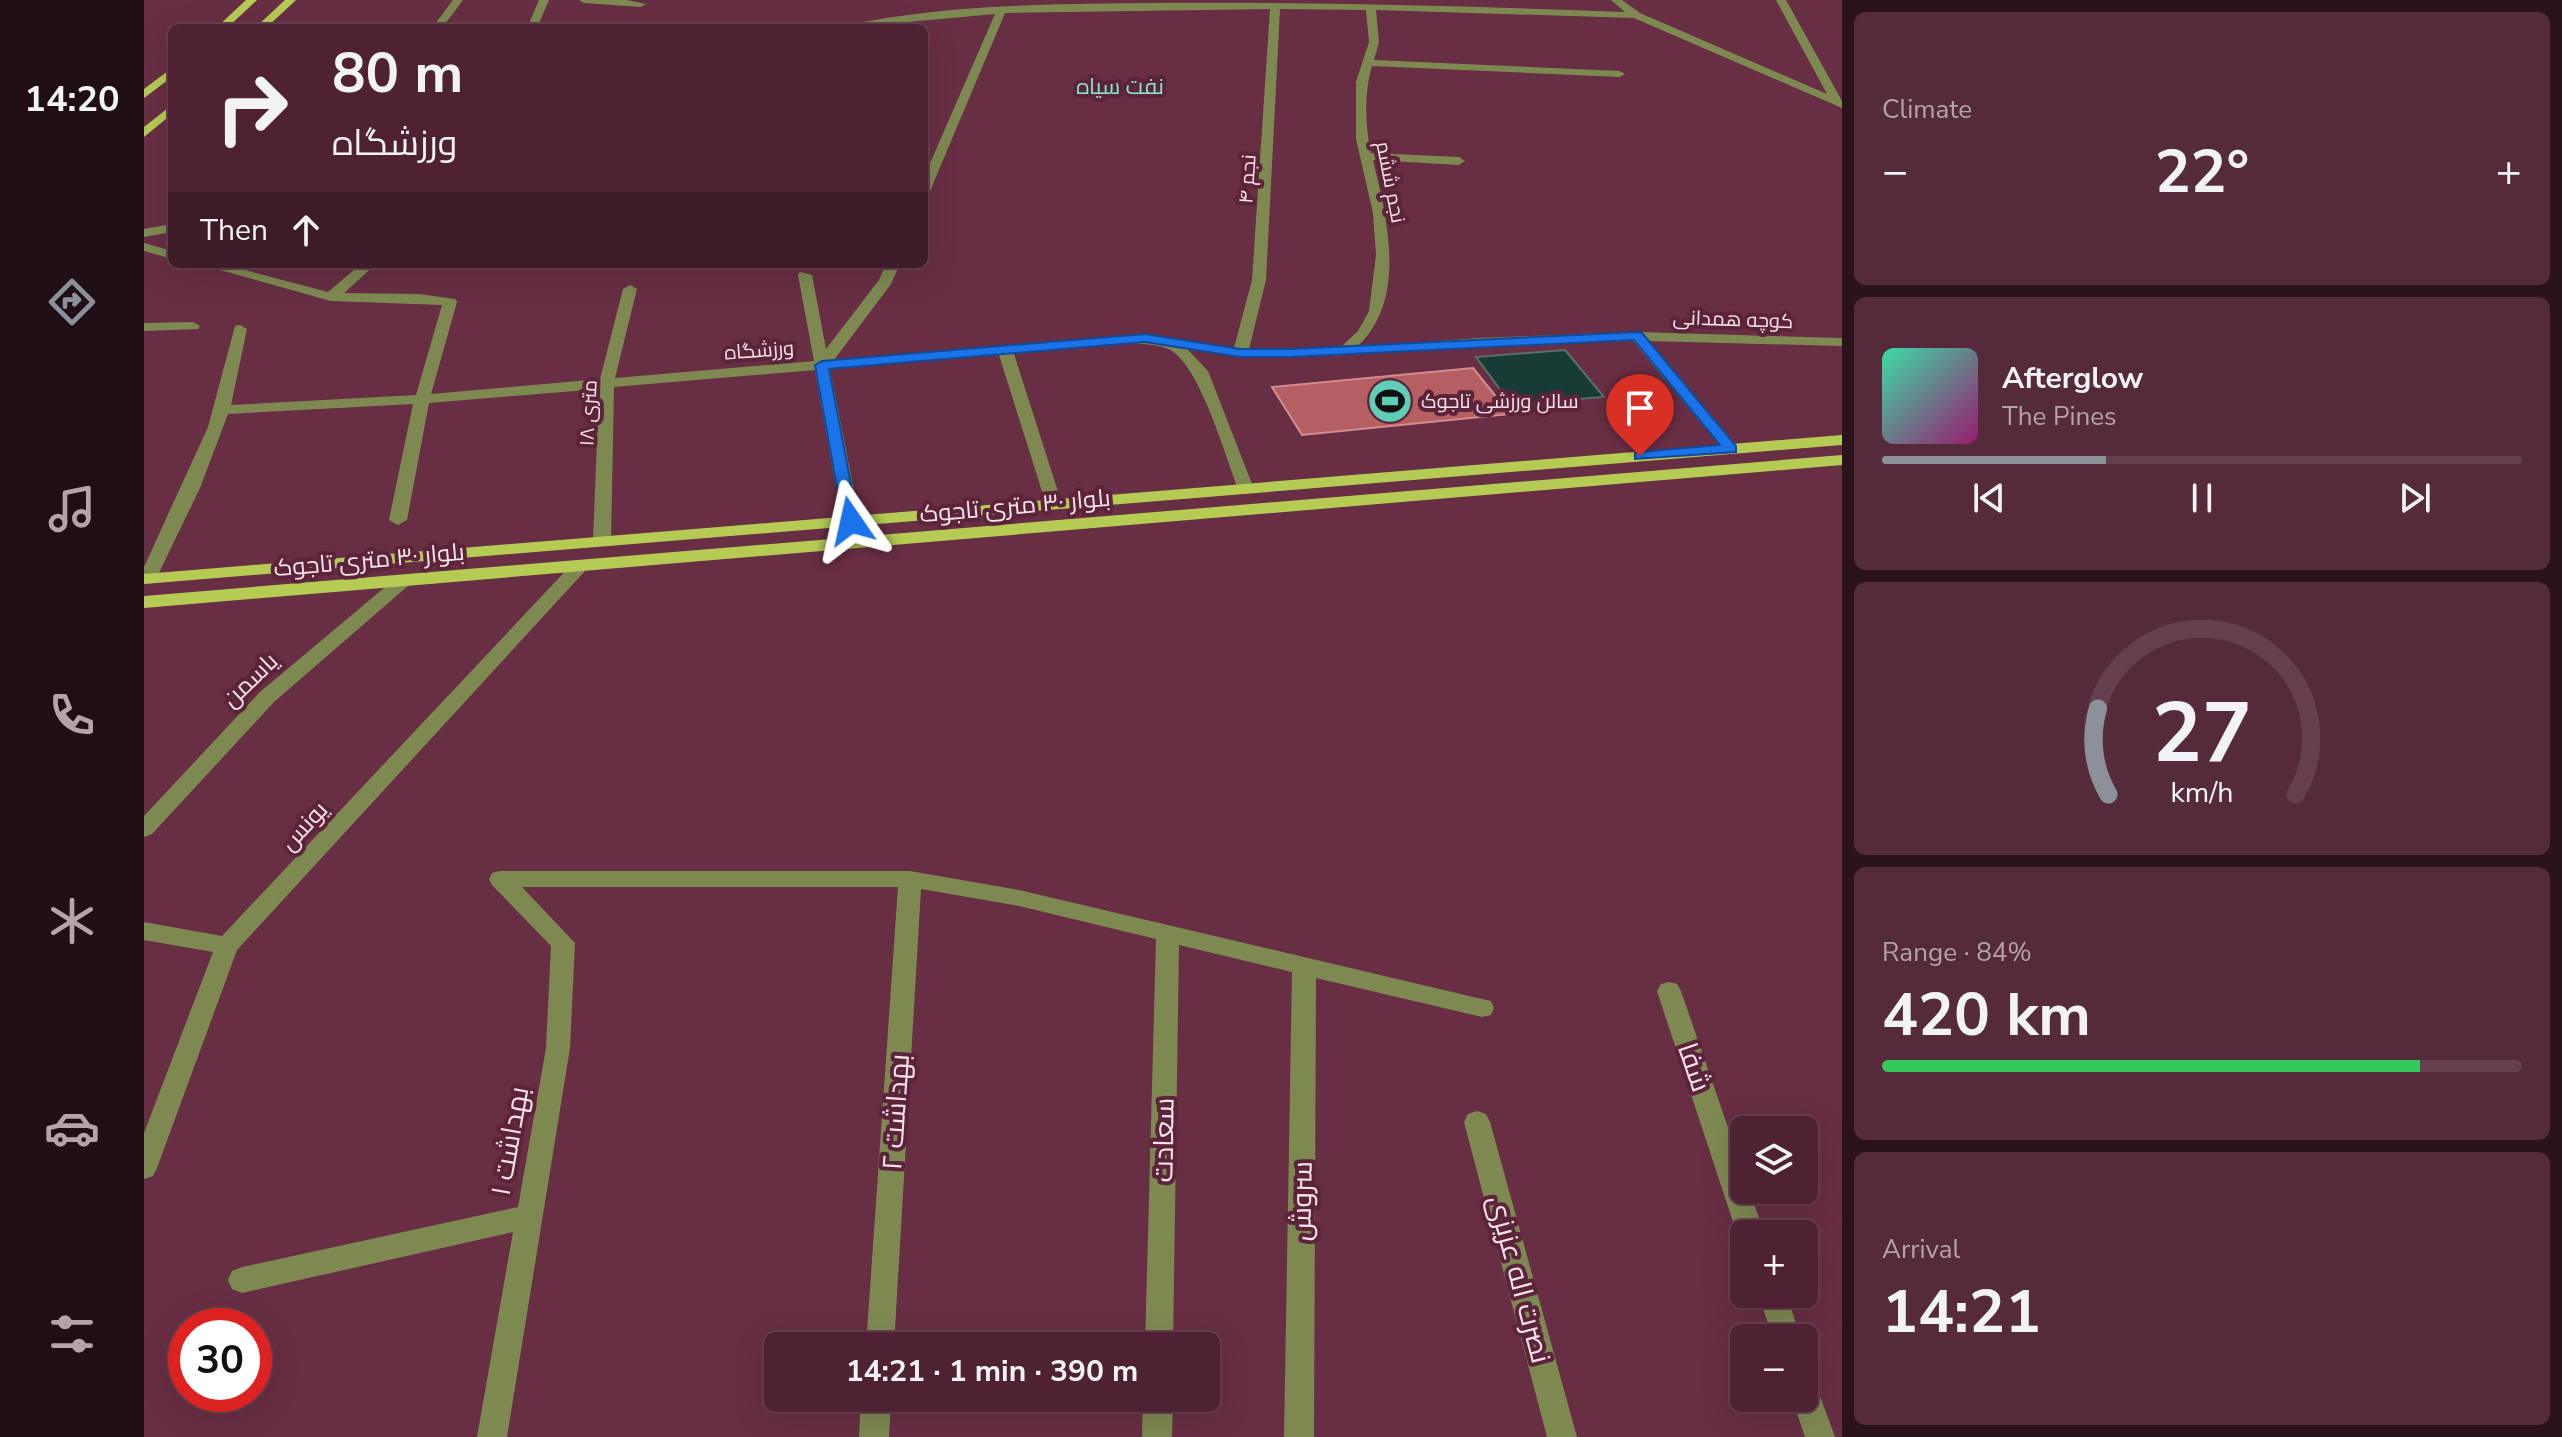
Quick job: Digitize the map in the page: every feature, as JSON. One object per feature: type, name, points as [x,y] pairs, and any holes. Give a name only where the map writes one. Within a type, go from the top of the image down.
[{"type":"main road","points":[[225,24],[252,0]]},
{"type":"main road","points":[[264,24],[291,0]]},
{"type":"main road","points":[[144,95],[168,74]]},
{"type":"main road","points":[[144,133],[168,112]]},
{"type":"main road","name":"بلوار ۳۰ متری تاجوک","points":[[146,579],[1842,440]]},
{"type":"main road","name":"بلوار ۳۰ متری تاجوک","points":[[144,602],[1842,460]]},
{"type":"street","points":[[440,24],[458,0]]},
{"type":"street","points":[[534,24],[544,0]]},
{"type":"street","points":[[584,0],[641,4]]},
{"type":"street","points":[[1616,0],[1636,15],[1840,104]]},
{"type":"street","points":[[1781,0],[1840,104]]},
{"type":"street","points":[[944,2],[985,6],[998,11]]},
{"type":"street","points":[[884,24],[1034,4],[1282,4],[1371,8],[1460,4],[1636,15]]},
{"type":"street","name":"نجم ۴","points":[[1240,353],[1259,280],[1282,4]]},
{"type":"street","name":"نجم ششم","points":[[1343,353],[1364,333],[1376,311],[1383,255],[1379,213],[1364,156],[1362,82],[1374,42],[1371,8]]},
{"type":"street","points":[[928,181],[998,11]]},
{"type":"street","points":[[1368,63],[1620,74]]},
{"type":"street","points":[[1364,156],[1459,161]]},
{"type":"street","points":[[144,233],[168,229]]},
{"type":"street","points":[[144,247],[168,254]]},
{"type":"street","points":[[221,268],[331,297],[419,298],[450,302],[422,399],[398,520]]},
{"type":"street","points":[[331,297],[364,268]]},
{"type":"street","points":[[822,365],[886,281],[891,268]]},
{"type":"street","points":[[805,275],[851,521]]},
{"type":"street","name":"۱۸ متری","points":[[602,541],[607,381],[630,289]]},
{"type":"street","points":[[144,327],[193,326]]},
{"type":"street","points":[[146,579],[211,446],[224,410],[240,329]]},
{"type":"street","points":[[1637,336],[1731,449]]},
{"type":"street","name":"کوچه همدانی","points":[[1145,338],[1240,353],[1343,353],[1479,342],[1637,336],[1842,342]]},
{"type":"street","name":"ورزشگاه","points":[[224,410],[422,399],[1145,338],[1177,347],[1200,371],[1246,489]]},
{"type":"street","points":[[1005,350],[1054,504]]},
{"type":"street","name":"یونس","points":[[144,1168],[227,946],[579,567]]},
{"type":"street","name":"یاسمن","points":[[144,829],[267,697],[403,581]]},
{"type":"street","name":"بهداشت ۱","points":[[492,1437],[558,1048],[563,943],[500,879],[910,879]]},
{"type":"street","points":[[910,879],[1019,898],[1482,1008]]},
{"type":"street","name":"بهداشت ۲","points":[[881,1332],[910,879]]},
{"type":"street","points":[[144,931],[227,946]]},
{"type":"street","name":"سعادت","points":[[1159,1332],[1168,934]]},
{"type":"street","name":"سروش","points":[[1299,1437],[1304,966]]},
{"type":"street","name":"شفا","points":[[1669,991],[1746,1220]]},
{"type":"street","name":"نصرت اله عزیزی","points":[[1477,1122],[1562,1437]]},
{"type":"street","points":[[242,1280],[528,1217]]},
{"type":"street","points":[[874,1437],[875,1412]]},
{"type":"street","points":[[1157,1437],[1158,1412]]},
{"type":"street","points":[[1811,1412],[1820,1437]]},
{"type":"shaded area","points":[[1565,350],[1604,397],[1511,404],[1476,357]]},
{"type":"building","name":"سالن ورزشی تاجوک","points":[[1473,368],[1510,414],[1302,435],[1272,387]]},
{"type":"place","name":"سالن ورزشی تاجوک","points":[[1390,401]]},
{"type":"district","name":"نفت سیاه","points":[[1120,86]]},
{"type":"route","points":[[851,521],[822,365],[1145,338],[1240,353],[1343,353],[1479,342],[1637,336],[1731,449],[1640,456]]}]
